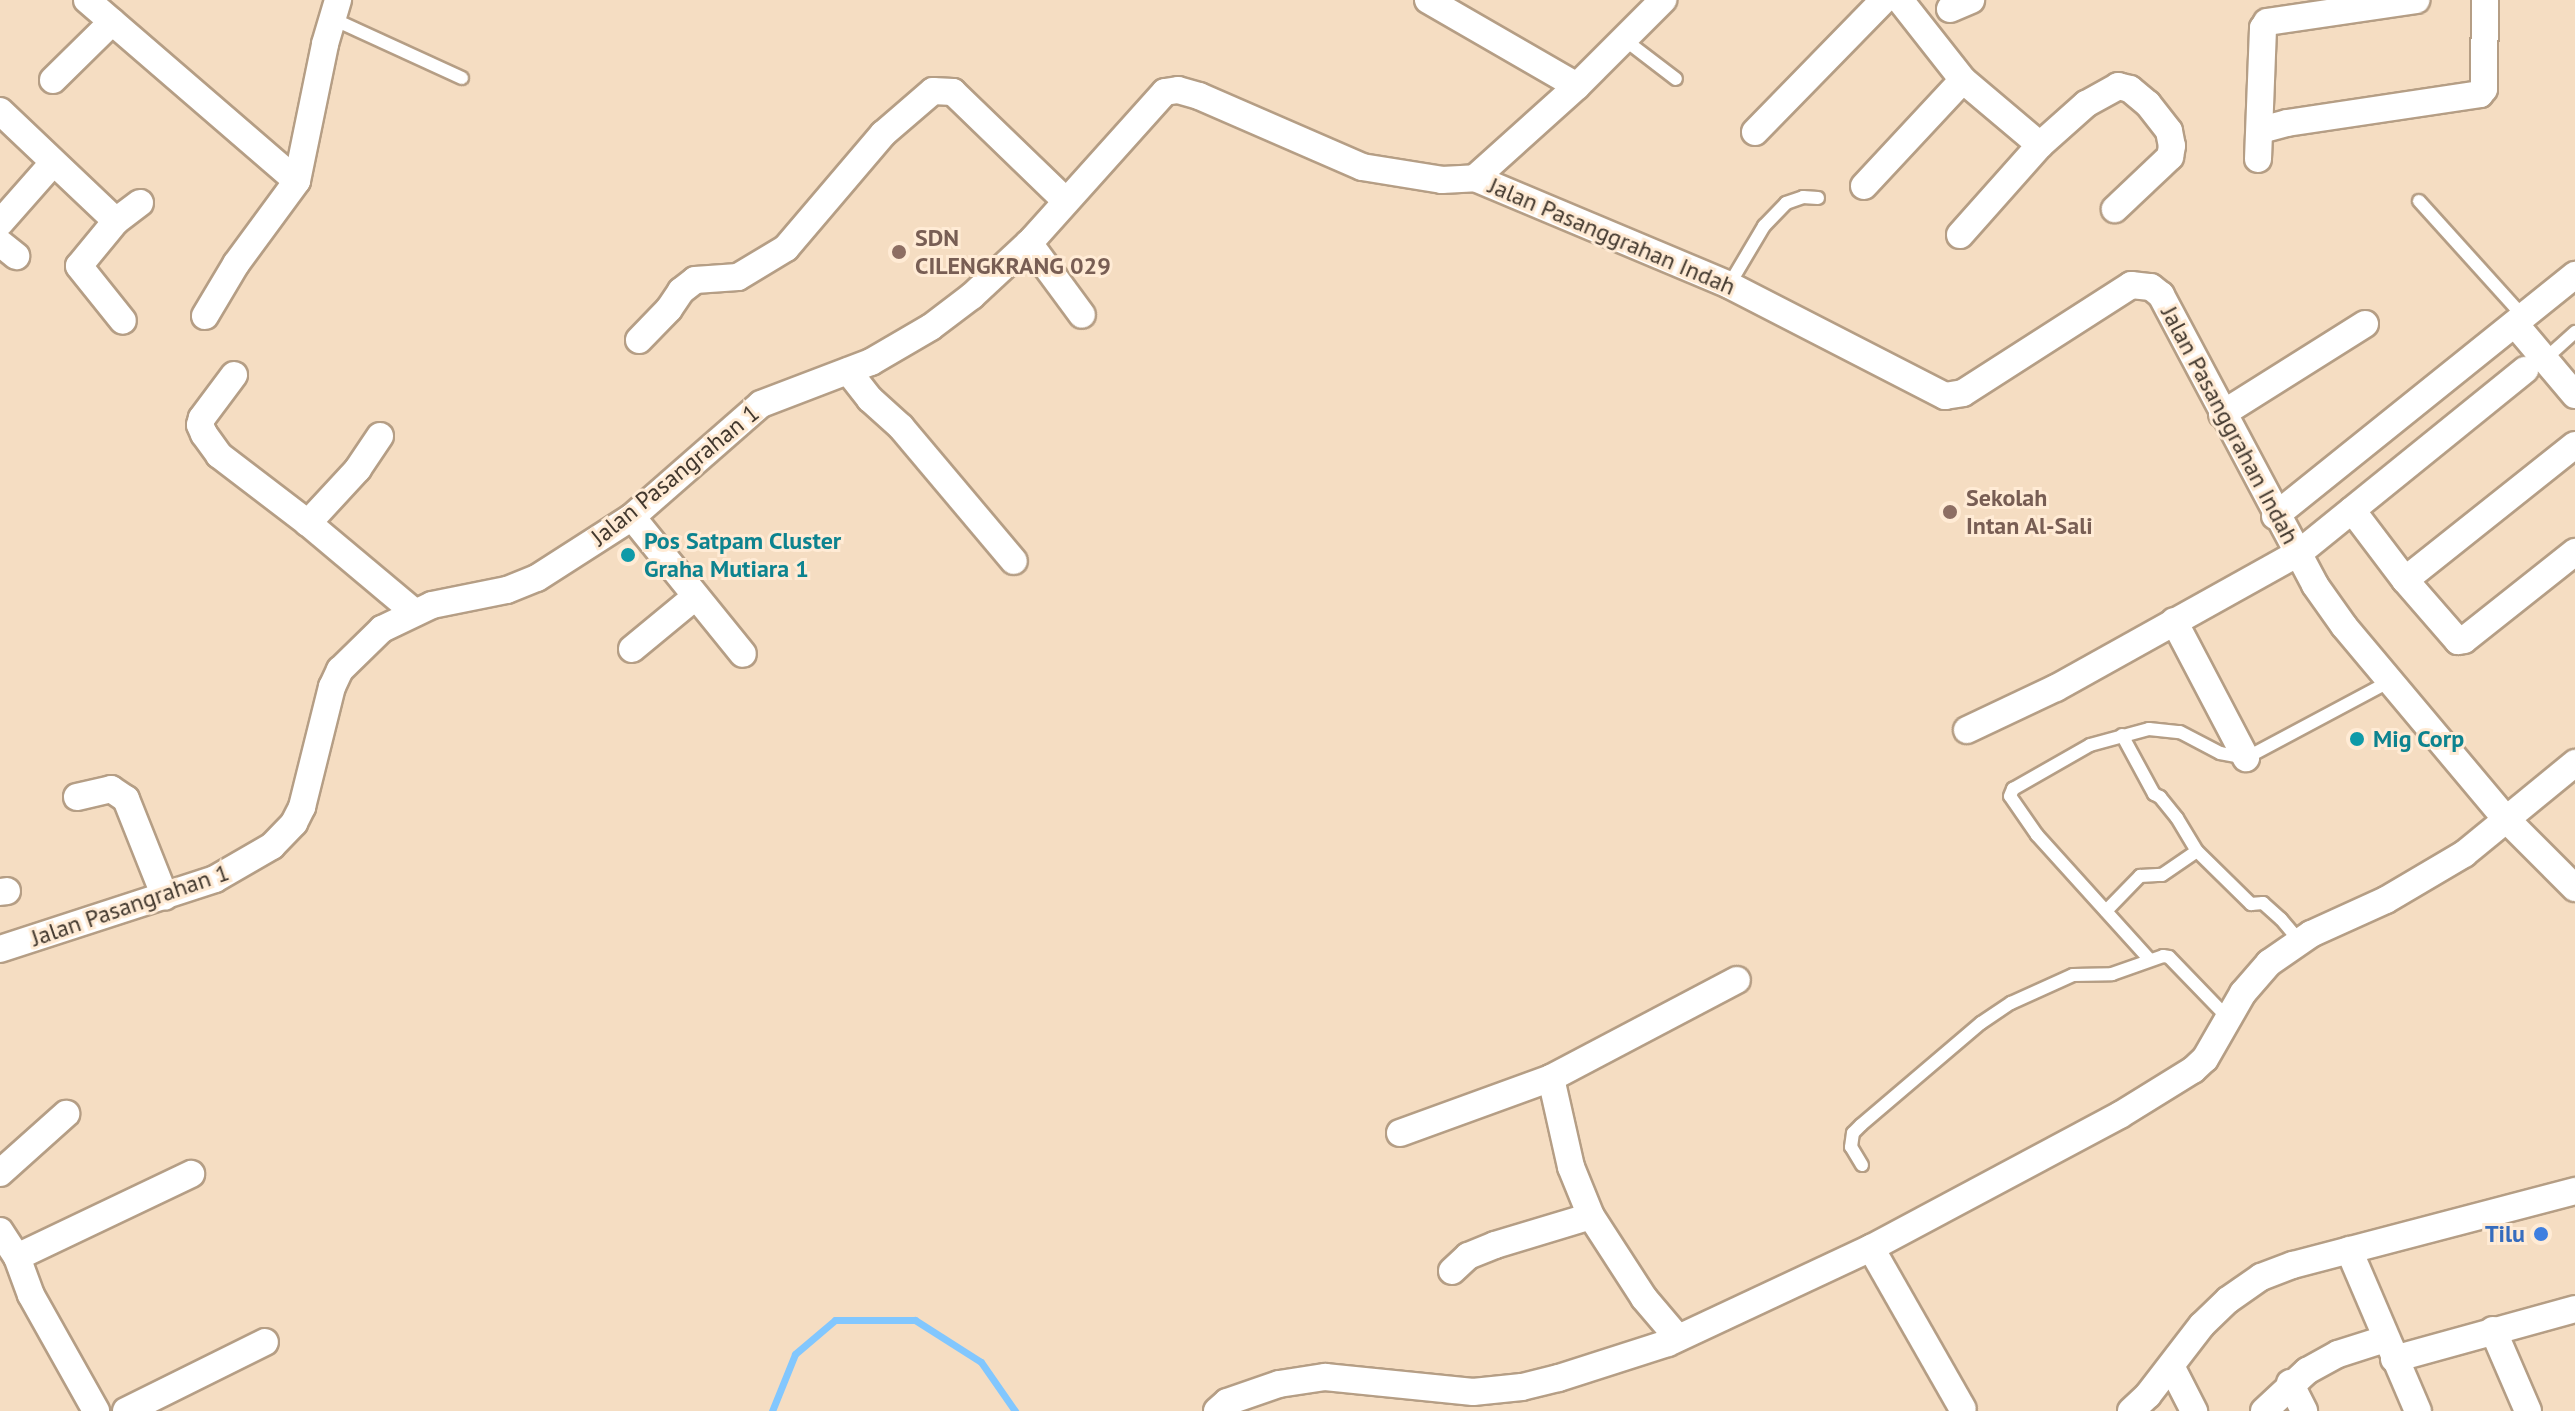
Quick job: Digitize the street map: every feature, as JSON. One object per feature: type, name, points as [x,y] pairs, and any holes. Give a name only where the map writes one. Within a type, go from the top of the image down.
[{"type":"street","points":[[87,0],[297,181]]},
{"type":"street","points":[[1428,0],[1577,86]]},
{"type":"street","points":[[1475,178],[1577,86],[1663,0]]},
{"type":"street","points":[[1755,132],[1884,0]]},
{"type":"street","points":[[1900,0],[1963,80],[2040,145]]},
{"type":"street","points":[[2258,159],[2263,28],[2267,22],[2416,0]]},
{"type":"street","points":[[2261,130],[2287,123],[2480,94],[2484,89],[2485,0]]},
{"type":"street","points":[[205,316],[236,264],[297,181],[335,9]]},
{"type":"street","points":[[53,80],[112,22]]},
{"type":"street","points":[[1864,186],[1963,80]]},
{"type":"street","points":[[1960,235],[2040,145],[2097,96],[2118,86],[2130,89],[2169,131],[2172,146],[2170,157],[2115,209]]},
{"type":"street","name":"Jalan Pasangrahan 1","points":[[0,949],[165,897],[240,866],[272,846],[294,823],[302,807],[332,687],[340,670],[382,629],[414,612],[507,590],[537,578],[632,517],[761,404],[848,371],[931,327],[972,296],[1029,243],[1158,98],[1171,90],[1199,96],[1362,167],[1442,180],[1475,178]]},
{"type":"street","points":[[639,340],[658,323],[681,291],[695,280],[738,277],[786,248],[883,134],[933,91],[953,92],[1066,201]]},
{"type":"street","points":[[0,111],[116,221]]},
{"type":"street","points":[[0,223],[45,172]]},
{"type":"street","name":"Jalan Pasanggrahan Indah","points":[[1475,178],[1729,285],[1930,389],[1956,396],[2131,285],[2143,284],[2161,295],[2275,516],[2315,585],[2344,626],[2505,818],[2575,888]]},
{"type":"street","points":[[123,321],[79,266],[116,221],[140,203]]},
{"type":"street","points":[[1029,243],[1082,315]]},
{"type":"street","points":[[2275,516],[2575,275]]},
{"type":"street","points":[[2519,320],[2535,365],[2575,395]]},
{"type":"street","points":[[2222,414],[2365,324]]},
{"type":"street","points":[[1967,730],[2029,703],[2299,553],[2535,365]]},
{"type":"street","points":[[848,371],[870,399],[901,427],[1014,561]]},
{"type":"street","points":[[234,375],[200,425],[219,455],[308,523],[414,612]]},
{"type":"street","points":[[308,523],[358,469],[380,436]]},
{"type":"street","points":[[2405,580],[2575,445]]},
{"type":"street","points":[[2352,510],[2453,637],[2464,640],[2575,552]]},
{"type":"street","points":[[632,517],[743,654]]},
{"type":"street","points":[[632,649],[695,597]]},
{"type":"street","points":[[2174,621],[2246,758]]},
{"type":"street","points":[[1217,1411],[1227,1402],[1279,1384],[1325,1377],[1473,1392],[1522,1387],[1678,1338],[1871,1248],[2120,1115],[2193,1070],[2205,1059],[2243,993],[2269,963],[2300,942],[2413,885],[2464,854],[2575,763]]},
{"type":"street","points":[[77,797],[111,789],[126,799],[165,897]]},
{"type":"street","points":[[1400,1133],[1551,1078],[1737,980]]},
{"type":"street","points":[[1551,1078],[1571,1167],[1591,1216],[1644,1298],[1678,1338]]},
{"type":"street","points":[[0,1173],[66,1114]]},
{"type":"street","points":[[17,1257],[191,1174]]},
{"type":"street","points":[[2131,1411],[2202,1325],[2228,1300],[2261,1277],[2349,1250],[2575,1191]]},
{"type":"street","points":[[1452,1271],[1468,1256],[1495,1245],[1591,1216]]},
{"type":"street","points":[[0,1231],[17,1257],[31,1295],[96,1411]]},
{"type":"street","points":[[1871,1248],[1963,1409]]},
{"type":"street","points":[[2349,1250],[2418,1411]]},
{"type":"street","points":[[2264,1411],[2290,1383],[2338,1354],[2389,1349],[2493,1330],[2575,1309]]},
{"type":"street","points":[[2493,1330],[2528,1411]]},
{"type":"street","points":[[126,1411],[265,1342]]},
{"type":"street","points":[[2171,1366],[2194,1411]]},
{"type":"street","points":[[2290,1383],[2304,1411]]},
{"type":"lane","points":[[335,9],[462,78]]},
{"type":"lane","points":[[1625,40],[1676,79]]},
{"type":"lane","points":[[1729,285],[1764,226],[1786,203],[1803,197],[1818,198]]},
{"type":"lane","points":[[2419,201],[2519,320]]},
{"type":"lane","points":[[2535,365],[2575,332]]},
{"type":"lane","points":[[2150,960],[2037,835],[2010,796],[2013,789],[2090,745],[2122,735],[2165,728],[2180,732],[2220,753],[2246,758],[2390,681]]},
{"type":"lane","points":[[2122,735],[2154,794],[2177,818],[2197,851],[2251,904],[2263,903],[2300,942]]},
{"type":"lane","points":[[2106,911],[2140,876],[2162,875],[2197,851]]},
{"type":"lane","points":[[1862,1165],[1851,1147],[1853,1133],[1981,1023],[2011,1003],[2073,975],[2125,971],[2163,956],[2175,960],[2228,1018]]},
{"type":"waterway","points":[[772,1411],[795,1354],[835,1320],[915,1320],[981,1362],[1015,1411]]},
{"type":"place","name":"SDN CILENGKRANG 029","points":[[899,252]]},
{"type":"place","name":"Sekolah Intan Al-Sali","points":[[1950,512]]},
{"type":"place","name":"Pos Satpam Cluster Graha Mutiara 1","points":[[628,555]]},
{"type":"place","name":"Mig Corp","points":[[2357,739]]},
{"type":"place","name":"Tilu","points":[[2541,1234]]}]
